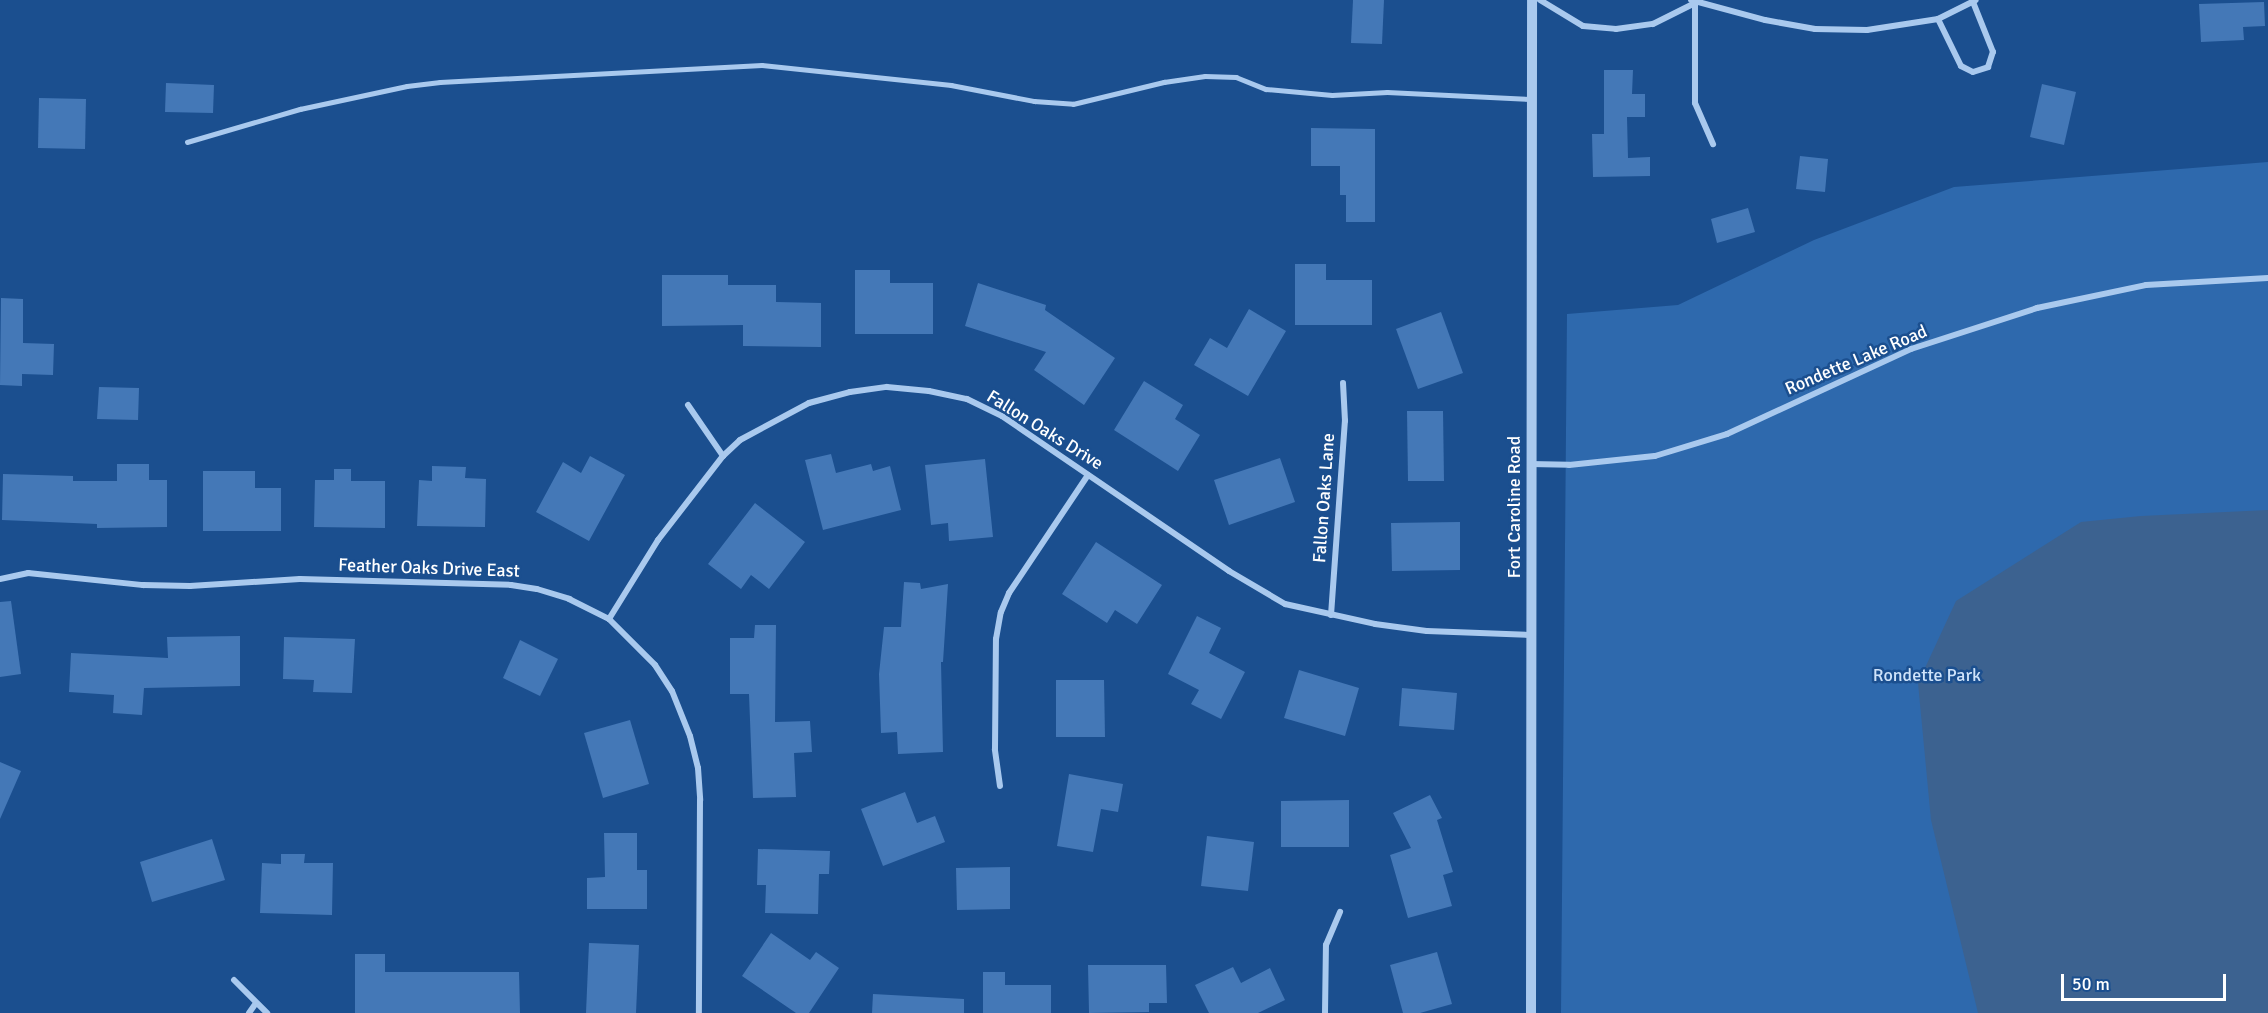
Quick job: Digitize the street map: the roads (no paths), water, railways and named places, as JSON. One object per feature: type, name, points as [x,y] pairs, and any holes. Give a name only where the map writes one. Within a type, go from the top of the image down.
[{"type":"street","name":"Fort Caroline Road","points":[[1531,1013],[1532,0]]},
{"type":"street","points":[[1540,0],[1583,26],[1616,29],[1653,24],[1694,1],[1815,29],[1867,30],[1938,19],[1974,1],[1993,52],[1988,67],[1973,72],[1961,66],[1938,19]]},
{"type":"street","points":[[1694,1],[1695,103],[1713,144]]},
{"type":"street","name":"Rondette Lake Road","points":[[1530,464],[1569,465],[1655,456],[1727,434],[1911,349],[2037,308],[2146,285],[2268,278]]},
{"type":"street","name":"Fallon Oaks Lane","points":[[1330,615],[1345,421],[1343,383]]},
{"type":"street","name":"Fallon Oaks Drive","points":[[609,618],[658,540],[723,456],[740,440],[809,403],[850,392],[887,387],[930,391],[968,399],[1002,416],[1255,588],[1285,604],[1330,615],[1427,631],[1531,635]]},
{"type":"street","points":[[688,405],[723,456]]},
{"type":"street","points":[[1000,786],[995,738],[996,639],[1001,612],[1009,593],[1088,475]]},
{"type":"street","name":"Feather Oaks Drive East","points":[[0,579],[28,573],[166,586],[300,579],[510,585],[537,589],[569,599],[609,618],[655,665],[672,691],[690,736],[698,768],[700,800],[699,1013]]},
{"type":"street","points":[[1325,1013],[1326,945],[1340,912]]},
{"type":"street","points":[[234,980],[267,1013]]},
{"type":"street","points":[[249,1013],[256,1003]]},
{"type":"lane","points":[[187,142],[300,109],[418,84],[762,65],[951,85],[1034,101],[1073,104],[1164,82],[1205,76],[1236,76],[1266,89],[1332,95],[1387,93],[1531,99]]},
{"type":"park label","name":"Rondette Park","points":[[1927,675]]}]
